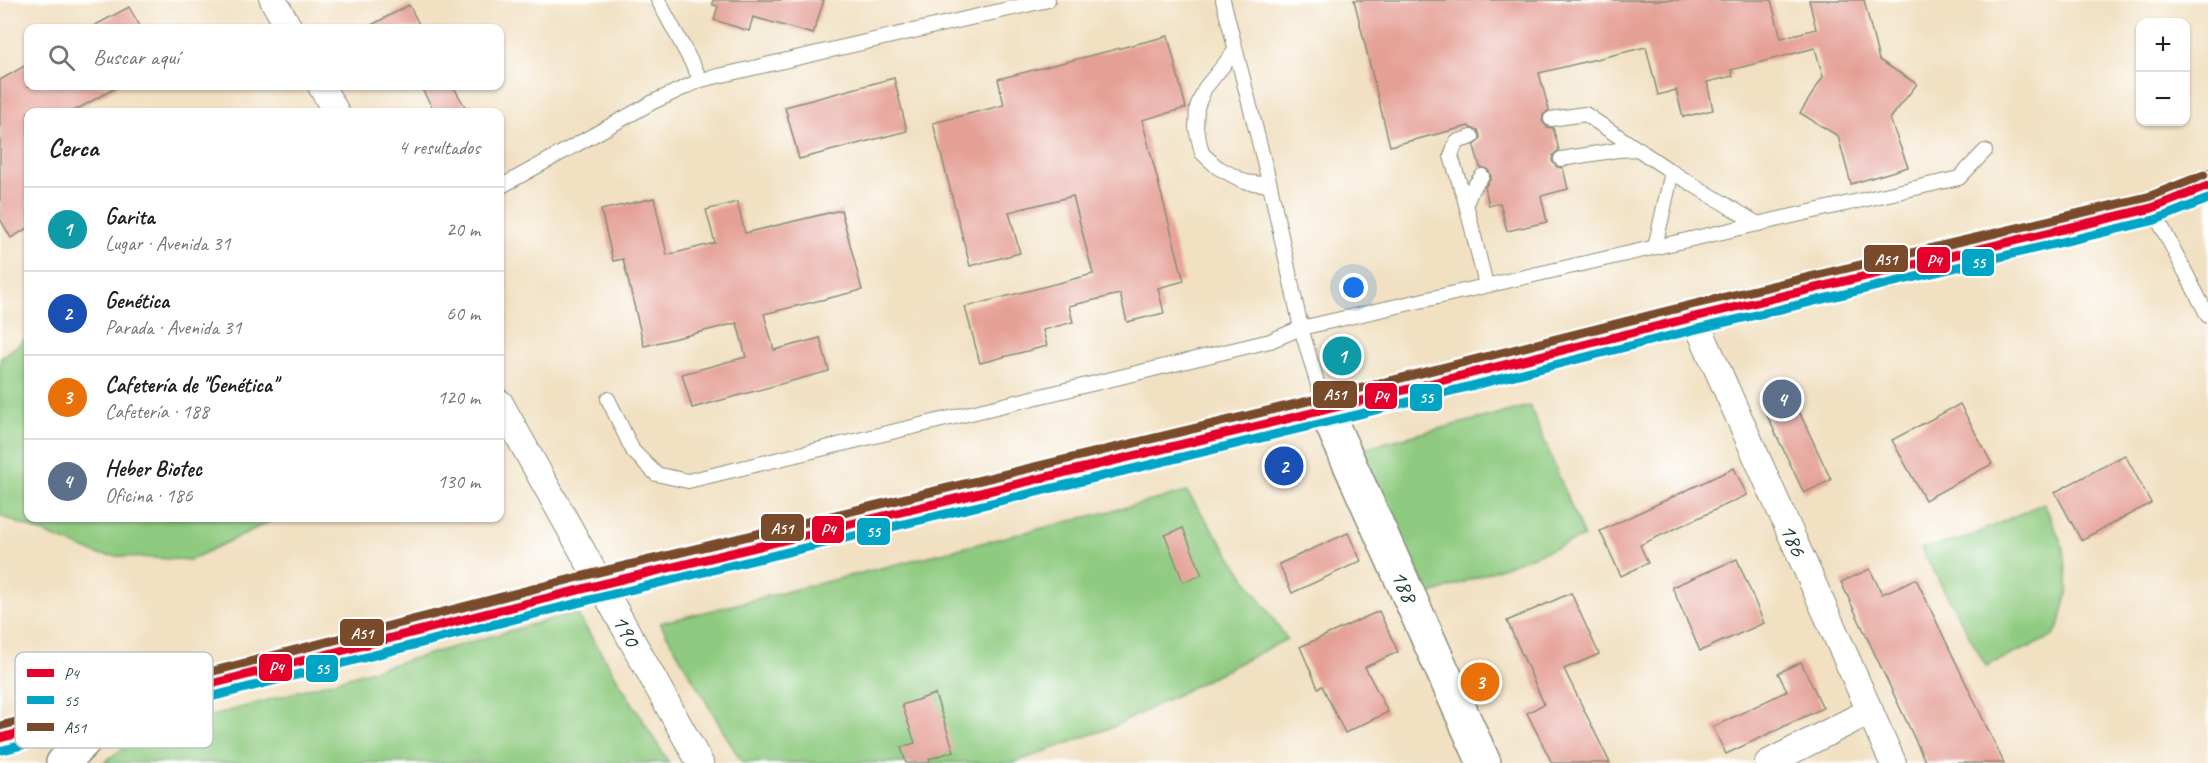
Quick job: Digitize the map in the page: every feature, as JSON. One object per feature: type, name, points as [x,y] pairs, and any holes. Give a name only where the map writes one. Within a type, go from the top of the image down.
[{"type":"main road","points":[[213,683],[1694,317],[2152,208],[2208,186]]},
{"type":"main road","name":"188","points":[[1325,409],[1484,763]]},
{"type":"main road","points":[[0,738],[15,734]]},
{"type":"main road","points":[[63,763],[77,748]]},
{"type":"street","points":[[273,0],[287,24]]},
{"type":"street","points":[[323,90],[334,108]]},
{"type":"street","name":"186","points":[[1694,317],[1893,763]]},
{"type":"street","name":"190","points":[[504,410],[700,763]]},
{"type":"street","points":[[1768,763],[1870,711]]},
{"type":"lane","points":[[658,0],[701,80]]},
{"type":"lane","points":[[504,185],[653,102],[701,80],[1047,0]]},
{"type":"lane","points":[[1223,0],[1270,184],[1301,328],[1325,409]]},
{"type":"lane","points":[[1235,51],[1206,88],[1197,107],[1196,128],[1202,153],[1217,167],[1245,182],[1270,184]]},
{"type":"lane","points":[[1551,119],[1585,114],[1672,172],[1758,224]]},
{"type":"lane","points":[[1472,137],[1456,142],[1451,156],[1466,204],[1486,285]]},
{"type":"lane","points":[[1561,159],[1640,149]]},
{"type":"lane","points":[[608,399],[633,451],[656,474],[688,481],[1270,341],[1301,328],[1959,178],[1985,151]]},
{"type":"lane","points":[[1655,247],[1672,172]]},
{"type":"lane","points":[[1466,204],[1472,189],[1482,176]]},
{"type":"lane","points":[[2152,208],[2208,316]]},
{"type":"green space","points":[[24,340],[24,522],[269,522],[190,560],[100,555],[0,516],[0,359]]},
{"type":"green space","points":[[1530,406],[1584,537],[1429,595],[1359,449]]},
{"type":"green space","points":[[1187,492],[1287,639],[1115,726],[1013,763],[742,763],[660,623]]},
{"type":"green space","points":[[2044,503],[2064,549],[2068,590],[2059,627],[2052,637],[1986,666],[1921,548],[1964,539]]},
{"type":"green space","points":[[576,612],[669,763],[103,763],[123,748],[213,748],[213,716]]},
{"type":"building","points":[[713,0],[824,0],[813,34],[753,17],[749,31],[714,20],[718,6],[713,5]]},
{"type":"building","points":[[1354,0],[1771,0],[1781,38],[1816,29],[1809,0],[1864,0],[1879,60],[1917,84],[1890,119],[1908,167],[1851,184],[1838,136],[1800,113],[1823,77],[1815,48],[1731,70],[1733,76],[1707,82],[1713,110],[1683,117],[1676,90],[1658,95],[1646,47],[1539,73],[1549,110],[1543,115],[1542,121],[1547,127],[1553,128],[1559,150],[1553,155],[1552,161],[1557,167],[1563,168],[1568,189],[1541,196],[1547,222],[1507,231],[1500,203],[1489,206],[1485,187],[1491,178],[1490,173],[1487,169],[1480,167],[1474,146],[1481,138],[1478,130],[1469,126],[1390,146]]},
{"type":"building","points":[[409,5],[419,24],[373,24]]},
{"type":"building","points":[[129,7],[139,24],[97,24]]},
{"type":"building","points":[[1168,36],[1186,108],[1142,120],[1184,281],[1158,288],[1164,313],[1127,322],[1120,294],[1069,306],[1073,322],[1043,330],[1047,346],[980,363],[965,307],[1093,274],[1073,196],[1009,212],[1020,253],[970,266],[933,123],[1004,105],[998,79]]},
{"type":"building","points":[[24,66],[24,90],[112,90],[79,108],[24,108],[24,230],[11,238],[0,219],[0,80]]},
{"type":"building","points":[[894,78],[907,131],[799,159],[785,107]]},
{"type":"building","points":[[422,90],[455,90],[466,108],[433,108]]},
{"type":"building","points":[[654,198],[667,255],[715,243],[706,210],[737,202],[745,233],[841,210],[862,290],[764,314],[774,350],[820,338],[829,371],[692,408],[682,374],[746,357],[737,323],[644,346],[623,259],[613,261],[601,210]]},
{"type":"building","points":[[1353,344],[1358,362],[1330,369],[1325,350]]},
{"type":"building","points":[[1790,392],[1831,480],[1804,493],[1762,405]]},
{"type":"building","points":[[1960,404],[1992,464],[1925,500],[1892,440]]},
{"type":"building","points":[[2125,455],[2151,503],[2081,540],[2055,492]]},
{"type":"building","points":[[1734,468],[1747,495],[1640,545],[1648,563],[1621,576],[1600,531]]},
{"type":"building","points":[[1183,528],[1202,575],[1183,582],[1165,535]]},
{"type":"building","points":[[1348,533],[1361,561],[1292,593],[1279,564]]},
{"type":"building","points":[[1737,559],[1764,623],[1700,651],[1672,587]]},
{"type":"building","points":[[1870,569],[1882,594],[1916,579],[2004,763],[1926,763],[1841,582]]},
{"type":"building","points":[[1571,593],[1599,654],[1564,669],[1610,763],[1552,763],[1527,713],[1544,704],[1507,621]]},
{"type":"building","points":[[1379,611],[1398,652],[1365,667],[1388,712],[1345,733],[1322,686],[1318,688],[1300,647]]},
{"type":"building","points":[[1801,662],[1823,708],[1726,754],[1713,727],[1787,691],[1778,673]]},
{"type":"building","points":[[935,694],[954,751],[929,759],[930,763],[906,763],[901,747],[915,743],[902,705]]},
{"type":"transit line","name":"A51","points":[[213,671],[599,572],[1354,390],[1691,305],[2148,197],[2204,175]]},
{"type":"transit line","name":"P4","points":[[213,684],[602,584],[1357,402],[1694,317],[2152,208],[2208,186]]},
{"type":"transit line","name":"55","points":[[213,696],[605,596],[1360,414],[1697,329],[2155,220],[2208,199]]},
{"type":"transit line","name":"A51","points":[[0,726],[15,722]]},
{"type":"transit line","name":"P4","points":[[0,738],[15,734]]},
{"type":"transit line","name":"55","points":[[3,750],[15,747]]},
{"type":"place","name":"Garita","points":[[1342,356]]},
{"type":"place","name":"Heber Biotec","points":[[1782,399]]},
{"type":"place","name":"Genética","points":[[1284,466]]},
{"type":"place","name":"Cafetería de \"Genética\"","points":[[1480,682]]}]
